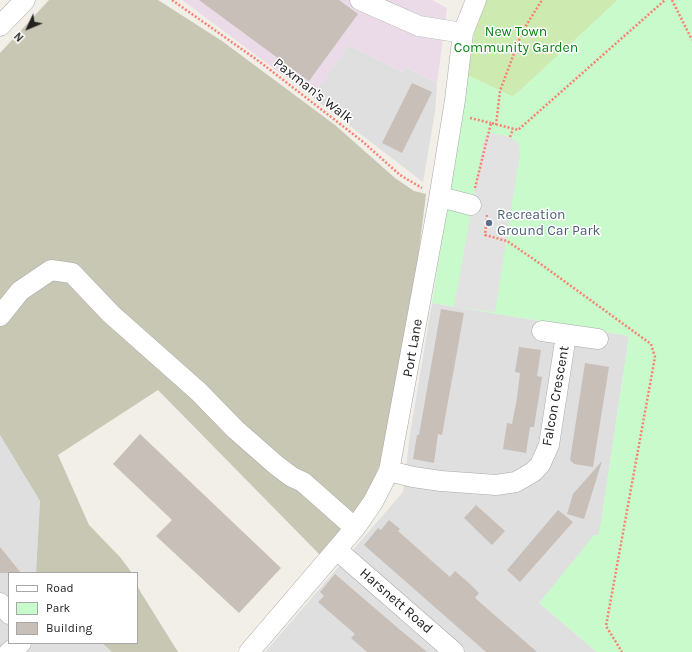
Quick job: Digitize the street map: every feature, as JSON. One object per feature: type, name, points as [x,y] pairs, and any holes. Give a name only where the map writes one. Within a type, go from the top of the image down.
[{"type":"street","points":[[0,26],[25,0]]},
{"type":"street","points":[[360,0],[419,26],[463,33]]},
{"type":"street","name":"Port Lane","points":[[249,652],[355,528],[373,502],[389,471],[439,199],[455,100],[463,33],[476,0]]},
{"type":"street","points":[[439,199],[448,199],[472,205]]},
{"type":"street","points":[[0,316],[20,291],[52,270],[72,273],[111,314],[200,392],[235,429],[276,465],[292,477],[303,482],[355,528]]},
{"type":"street","name":"Falcon Crescent","points":[[542,331],[598,339]]},
{"type":"street","name":"Falcon Crescent","points":[[389,471],[413,477],[441,481],[496,485],[516,482],[533,472],[540,464],[549,445],[566,335]]},
{"type":"street","name":"Harsnett Road","points":[[337,550],[454,652]]},
{"type":"street","points":[[0,602],[8,613]]},
{"type":"street","points":[[9,652],[19,644]]},
{"type":"path","name":"Paxman's Walk","points":[[172,0],[238,46],[331,116],[400,175],[439,199]]},
{"type":"path","points":[[496,125],[500,91],[522,32],[542,0]]},
{"type":"path","points":[[622,652],[606,626],[655,357],[651,344],[507,241],[485,235],[488,213],[472,205],[491,123],[518,130],[665,0]]},
{"type":"path","points":[[672,0],[692,40]]},
{"type":"path","points":[[510,137],[513,129]]},
{"type":"shaded area","points":[[49,0],[158,0],[222,41],[335,125],[395,178],[414,191],[426,194],[415,283],[382,459],[370,489],[345,528],[321,556],[158,390],[58,455],[89,525],[120,557],[131,572],[36,572],[40,501],[0,435],[0,53]]},
{"type":"shaded area","points":[[182,0],[432,0],[447,8],[437,83],[406,67],[402,72],[348,45],[312,97]]},
{"type":"shaded area","points":[[348,45],[402,72],[406,67],[437,83],[435,112],[423,182],[312,97]]},
{"type":"shaded area","name":"Recreation Ground Car Park","points":[[492,133],[510,137],[519,143],[520,153],[495,312],[454,307],[483,144],[486,136]]},
{"type":"shaded area","points":[[432,303],[629,336],[599,536],[539,603],[597,652],[265,652],[403,492],[410,434]]},
{"type":"shaded area","points":[[0,435],[40,501],[36,572],[8,572],[8,644],[103,644],[112,652],[0,652]]},
{"type":"shaded area","points":[[138,587],[178,652],[112,652],[103,644],[138,644]]},
{"type":"green space","name":"New Town Community Garden","points":[[482,0],[618,0],[513,97],[467,75],[479,6]]},
{"type":"green space","points":[[618,0],[692,0],[692,652],[597,652],[539,603],[594,535],[599,535],[629,336],[432,303],[467,75],[513,97]]},
{"type":"building","points":[[199,0],[339,0],[358,14],[309,81]]},
{"type":"building","points":[[412,83],[432,92],[402,153],[382,143]]},
{"type":"building","points":[[441,309],[464,313],[442,435],[438,434],[434,463],[413,459],[417,435],[419,435]]},
{"type":"building","points":[[519,347],[541,350],[537,376],[542,377],[534,427],[530,427],[526,453],[503,449],[507,423],[512,424],[517,398],[520,373],[515,372]]},
{"type":"building","points":[[585,363],[609,367],[593,467],[574,464],[570,460]]},
{"type":"building","points":[[140,434],[281,568],[239,613],[156,536],[172,520],[113,464]]},
{"type":"building","points":[[602,461],[584,519],[567,514],[573,494]]},
{"type":"building","points":[[476,505],[505,531],[492,545],[464,518]]},
{"type":"building","points":[[558,510],[573,522],[520,582],[507,570]]},
{"type":"building","points":[[389,520],[400,529],[398,531],[450,577],[455,571],[470,584],[479,593],[475,598],[537,652],[486,652],[364,545],[378,528],[381,530]]},
{"type":"building","points":[[0,547],[20,572],[0,573]]},
{"type":"building","points":[[335,574],[427,652],[367,652],[351,638],[355,634],[318,602],[324,596],[320,592]]},
{"type":"place","name":"Recreation Ground Car Park","points":[[489,223]]}]
